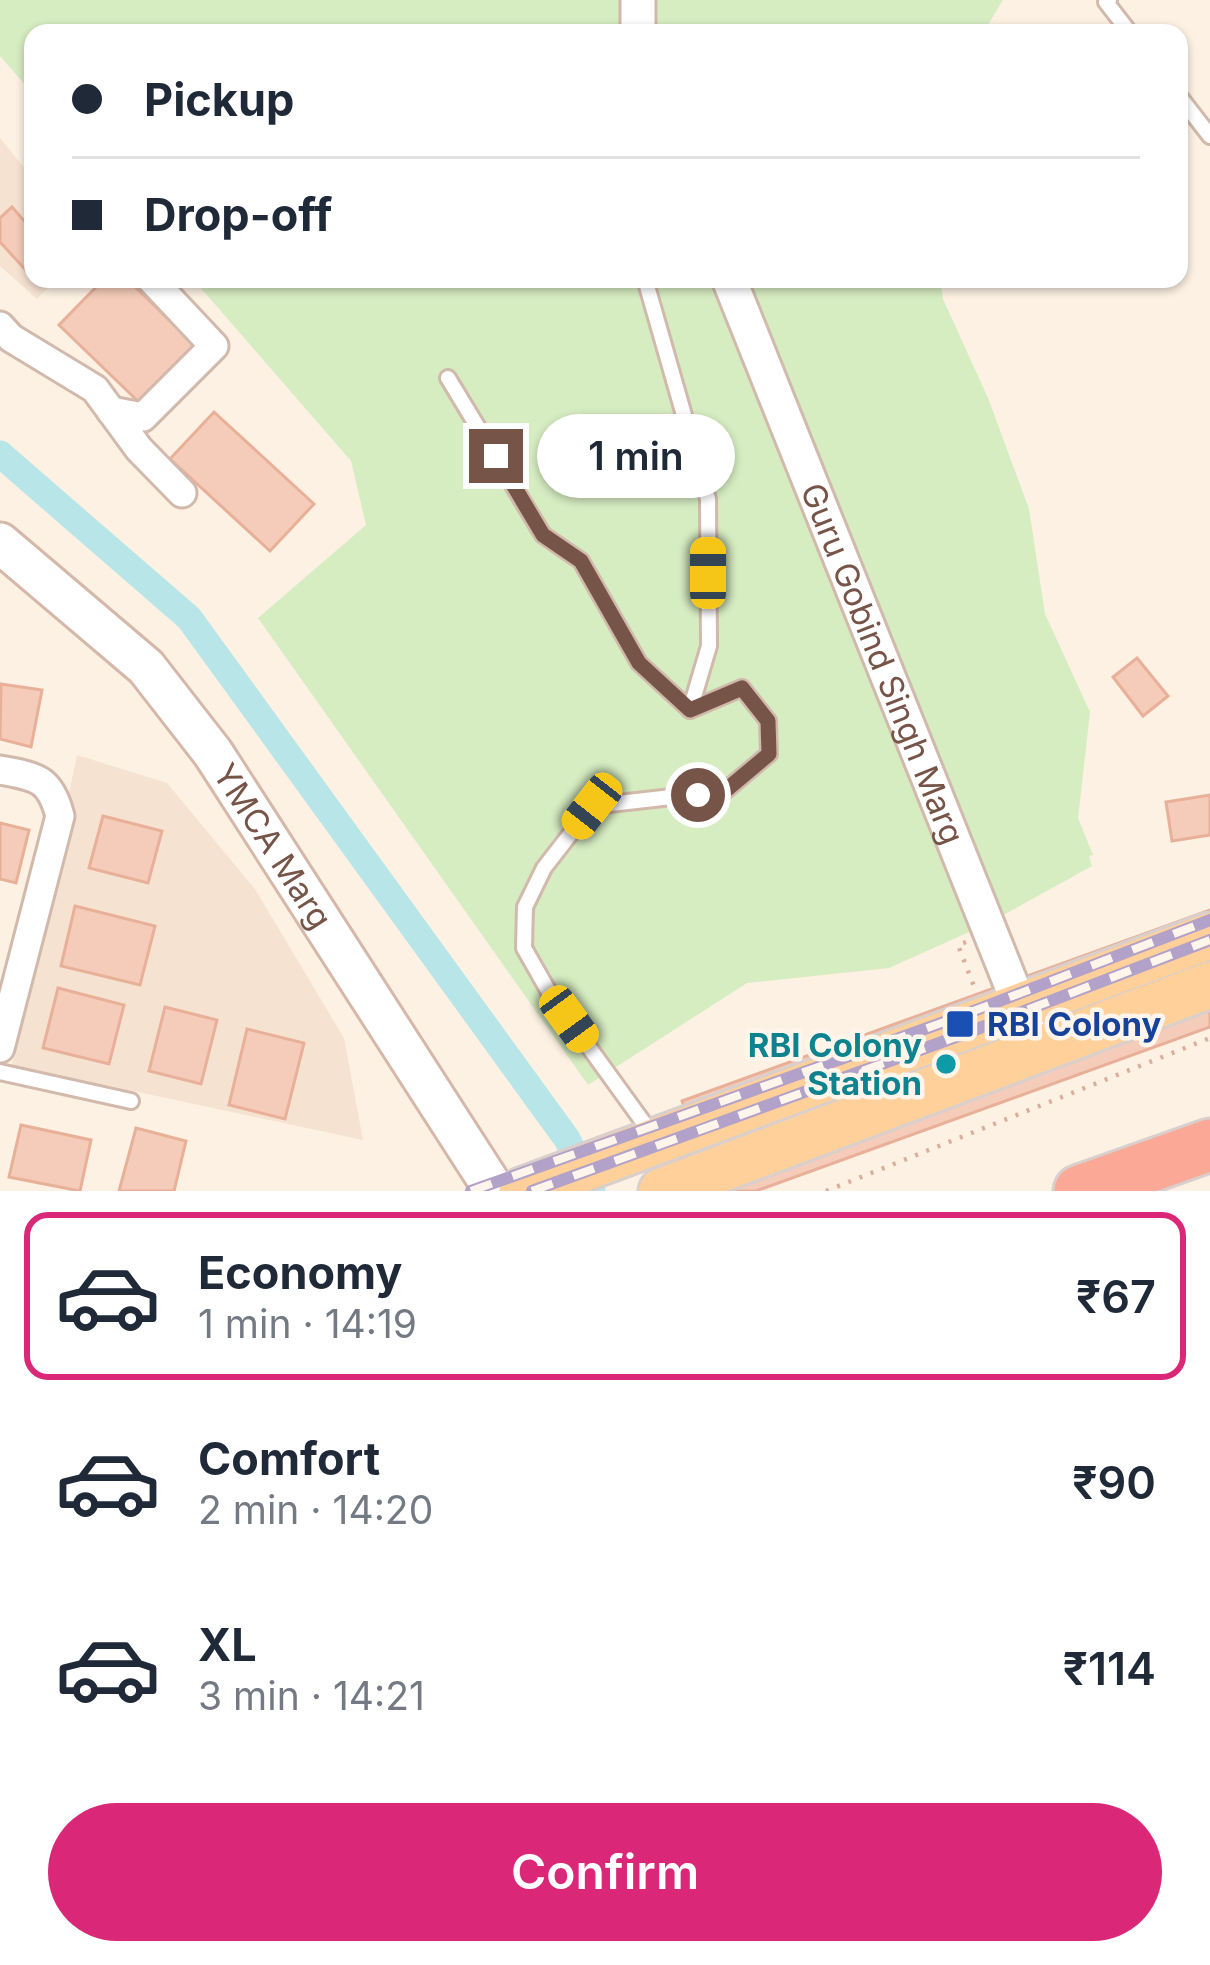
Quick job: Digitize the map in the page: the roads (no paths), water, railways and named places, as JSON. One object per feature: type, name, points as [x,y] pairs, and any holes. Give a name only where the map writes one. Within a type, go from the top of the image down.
[{"type":"highway","points":[[1080,1191],[1210,1144]]},
{"type":"main road","name":"YMCA Marg","points":[[0,543],[146,667],[213,752],[495,1191]]},
{"type":"main road","points":[[537,1186],[1210,936]]},
{"type":"main road","points":[[663,1191],[1210,986]]},
{"type":"street","points":[[111,411],[143,417],[214,346],[159,288]]},
{"type":"street","name":"Guru Gobind Singh Marg","points":[[732,288],[1039,1050]]},
{"type":"street","points":[[0,326],[11,338],[95,389],[139,449],[182,493]]},
{"type":"street","points":[[0,770],[39,777],[55,796],[60,816],[0,1048]]},
{"type":"lane","points":[[1109,0],[1123,24]]},
{"type":"lane","points":[[1188,108],[1210,136]]},
{"type":"lane","points":[[648,288],[708,500],[709,646],[690,710]]},
{"type":"lane","points":[[448,378],[543,535],[581,561],[639,663],[690,710]]},
{"type":"lane","points":[[651,1144],[524,949],[525,907],[544,868],[592,806],[725,791],[769,754],[768,721],[742,688],[690,710]]},
{"type":"lane","points":[[0,1072],[130,1101]]},
{"type":"waterway","points":[[0,454],[189,618],[567,1139],[592,1191]]},
{"type":"railway","points":[[471,1191],[958,1017],[1210,920]]},
{"type":"railway","points":[[532,1191],[1210,940]]},
{"type":"place","name":"RBI Colony","points":[[960,1024]]},
{"type":"place","name":"RBI Colony Station","points":[[946,1064]]}]
